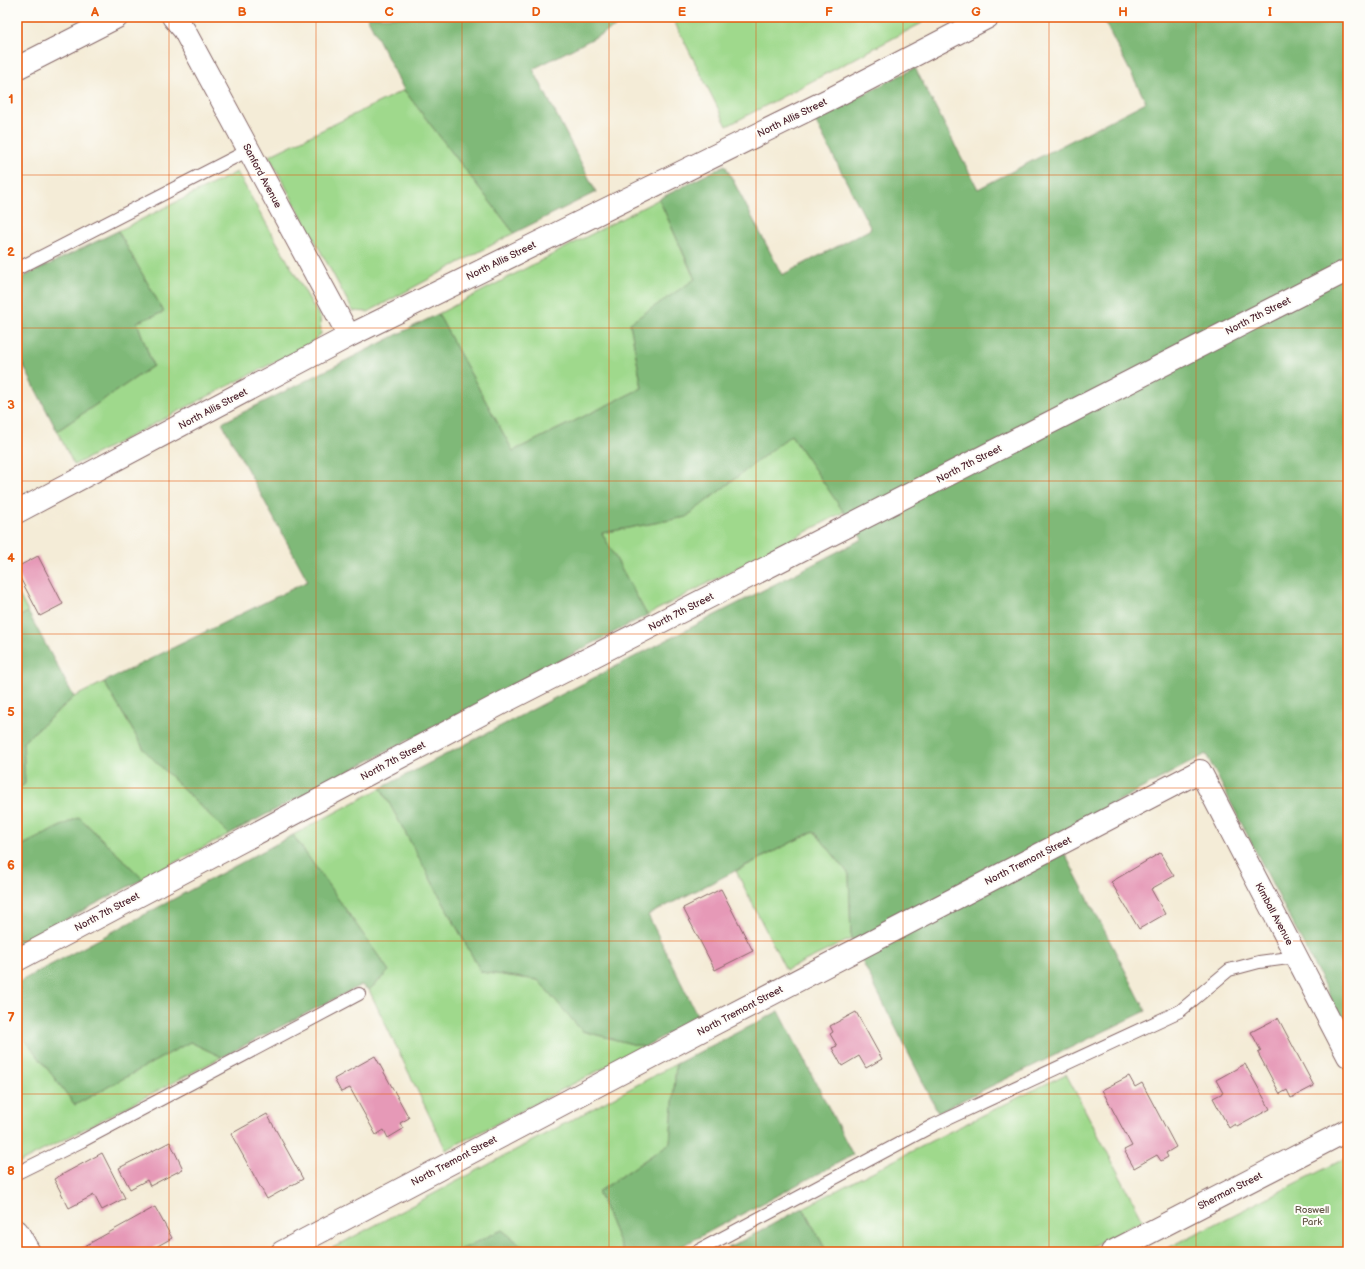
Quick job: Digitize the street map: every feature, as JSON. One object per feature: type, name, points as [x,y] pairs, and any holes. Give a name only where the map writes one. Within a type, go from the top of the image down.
[{"type":"street","points":[[17,68],[117,17]]},
{"type":"street","name":"Sanford Avenue","points":[[173,17],[184,30],[349,336]]},
{"type":"street","name":"North Allis Street","points":[[17,512],[349,336],[836,96],[988,17]]},
{"type":"street","name":"North 7th Street","points":[[17,960],[504,702],[1348,270]]},
{"type":"street","name":"Kimball Avenue","points":[[1200,771],[1348,1056]]},
{"type":"street","name":"North Tremont Street","points":[[282,1252],[710,1026],[1200,771]]},
{"type":"street","name":"Sherman Street","points":[[1112,1252],[1348,1130]]},
{"type":"street","points":[[17,1231],[29,1252]]},
{"type":"lane","points":[[17,269],[249,150]]},
{"type":"lane","points":[[696,1252],[934,1125],[1180,1011],[1229,970],[1259,962],[1296,957]]},
{"type":"lane","points":[[17,1173],[82,1141],[359,994]]},
{"type":"green space","points":[[367,17],[635,17],[533,69],[596,192],[514,233],[404,90]]},
{"type":"green space","points":[[672,17],[919,17],[922,23],[727,126]]},
{"type":"green space","points":[[1102,17],[1348,17],[1348,1032],[1206,754],[1055,835],[1146,1011],[938,1112],[851,939],[849,874],[814,831],[648,915],[698,1017],[644,1047],[582,1031],[538,980],[481,972],[381,788],[862,539],[791,435],[686,517],[602,533],[647,615],[229,834],[145,751],[104,682],[308,581],[222,423],[438,314],[513,451],[642,388],[630,323],[695,279],[659,199],[725,165],[782,275],[871,229],[814,119],[915,68],[978,189],[1146,102]]},
{"type":"green space","points":[[404,90],[514,233],[368,312],[353,311],[269,156]]},
{"type":"green space","points":[[237,172],[320,318],[321,334],[308,345],[74,465],[57,431],[153,366],[137,322],[164,312],[118,231]]},
{"type":"green space","points":[[659,199],[695,280],[630,323],[642,388],[513,451],[438,314]]},
{"type":"green space","points":[[118,231],[164,312],[137,322],[153,366],[57,431],[17,353],[17,280]]},
{"type":"green space","points":[[791,435],[844,512],[647,615],[602,533],[686,517]]},
{"type":"green space","points":[[17,591],[28,612],[17,618]]},
{"type":"green space","points":[[28,612],[74,697],[23,742],[25,784],[17,789],[17,618]]},
{"type":"green space","points":[[104,682],[145,751],[229,834],[143,879],[79,817],[17,848],[17,789],[25,784],[23,742],[74,697]]},
{"type":"green space","points":[[381,788],[481,972],[538,980],[582,1031],[644,1047],[446,1150],[369,990],[389,971],[293,835]]},
{"type":"green space","points":[[79,817],[143,879],[17,945],[17,848]]},
{"type":"green space","points":[[814,831],[849,874],[851,939],[786,970],[736,871]]},
{"type":"green space","points":[[293,835],[389,971],[369,990],[361,985],[222,1057],[190,1042],[75,1105],[17,1029],[17,983]]},
{"type":"green space","points":[[779,1011],[853,1155],[671,1252],[623,1252],[598,1192],[670,1143],[676,1064]]},
{"type":"green space","points":[[17,1029],[75,1105],[190,1042],[222,1057],[17,1164]]},
{"type":"green space","points":[[676,1064],[670,1143],[598,1192],[623,1252],[530,1252],[502,1230],[455,1252],[325,1252]]},
{"type":"green space","points":[[1066,1074],[1143,1220],[1081,1252],[827,1252],[803,1208],[935,1139]]},
{"type":"green space","name":"Roswell Park","points":[[1348,1157],[1348,1252],[1160,1252]]},
{"type":"green space","points":[[803,1208],[827,1252],[721,1252]]},
{"type":"green space","points":[[502,1230],[530,1252],[455,1252]]},
{"type":"building","points":[[38,556],[63,604],[40,616],[17,572],[17,567]]},
{"type":"building","points":[[1160,853],[1174,876],[1151,889],[1165,914],[1139,929],[1111,882]]},
{"type":"building","points":[[721,889],[753,951],[715,970],[683,908]]},
{"type":"building","points":[[856,1012],[882,1059],[866,1068],[859,1056],[842,1066],[832,1048],[837,1046],[830,1034],[833,1032],[830,1026]]},
{"type":"building","points":[[1278,1018],[1314,1086],[1291,1098],[1287,1090],[1280,1094],[1258,1053],[1261,1051],[1251,1032]]},
{"type":"building","points":[[375,1056],[409,1118],[400,1123],[403,1129],[388,1138],[384,1130],[376,1135],[350,1088],[341,1092],[334,1079]]},
{"type":"building","points":[[1245,1064],[1270,1109],[1237,1127],[1235,1124],[1229,1128],[1213,1098],[1223,1093],[1216,1080]]},
{"type":"building","points":[[1129,1076],[1135,1087],[1142,1083],[1176,1147],[1166,1153],[1168,1157],[1161,1161],[1157,1155],[1134,1168],[1124,1150],[1132,1146],[1102,1090]]},
{"type":"building","points":[[267,1114],[303,1179],[267,1199],[231,1134]]},
{"type":"building","points":[[170,1142],[183,1169],[150,1186],[147,1180],[130,1189],[119,1168]]},
{"type":"building","points":[[102,1153],[125,1198],[102,1210],[94,1195],[69,1208],[54,1179]]},
{"type":"building","points":[[155,1207],[172,1238],[147,1252],[74,1252]]}]
